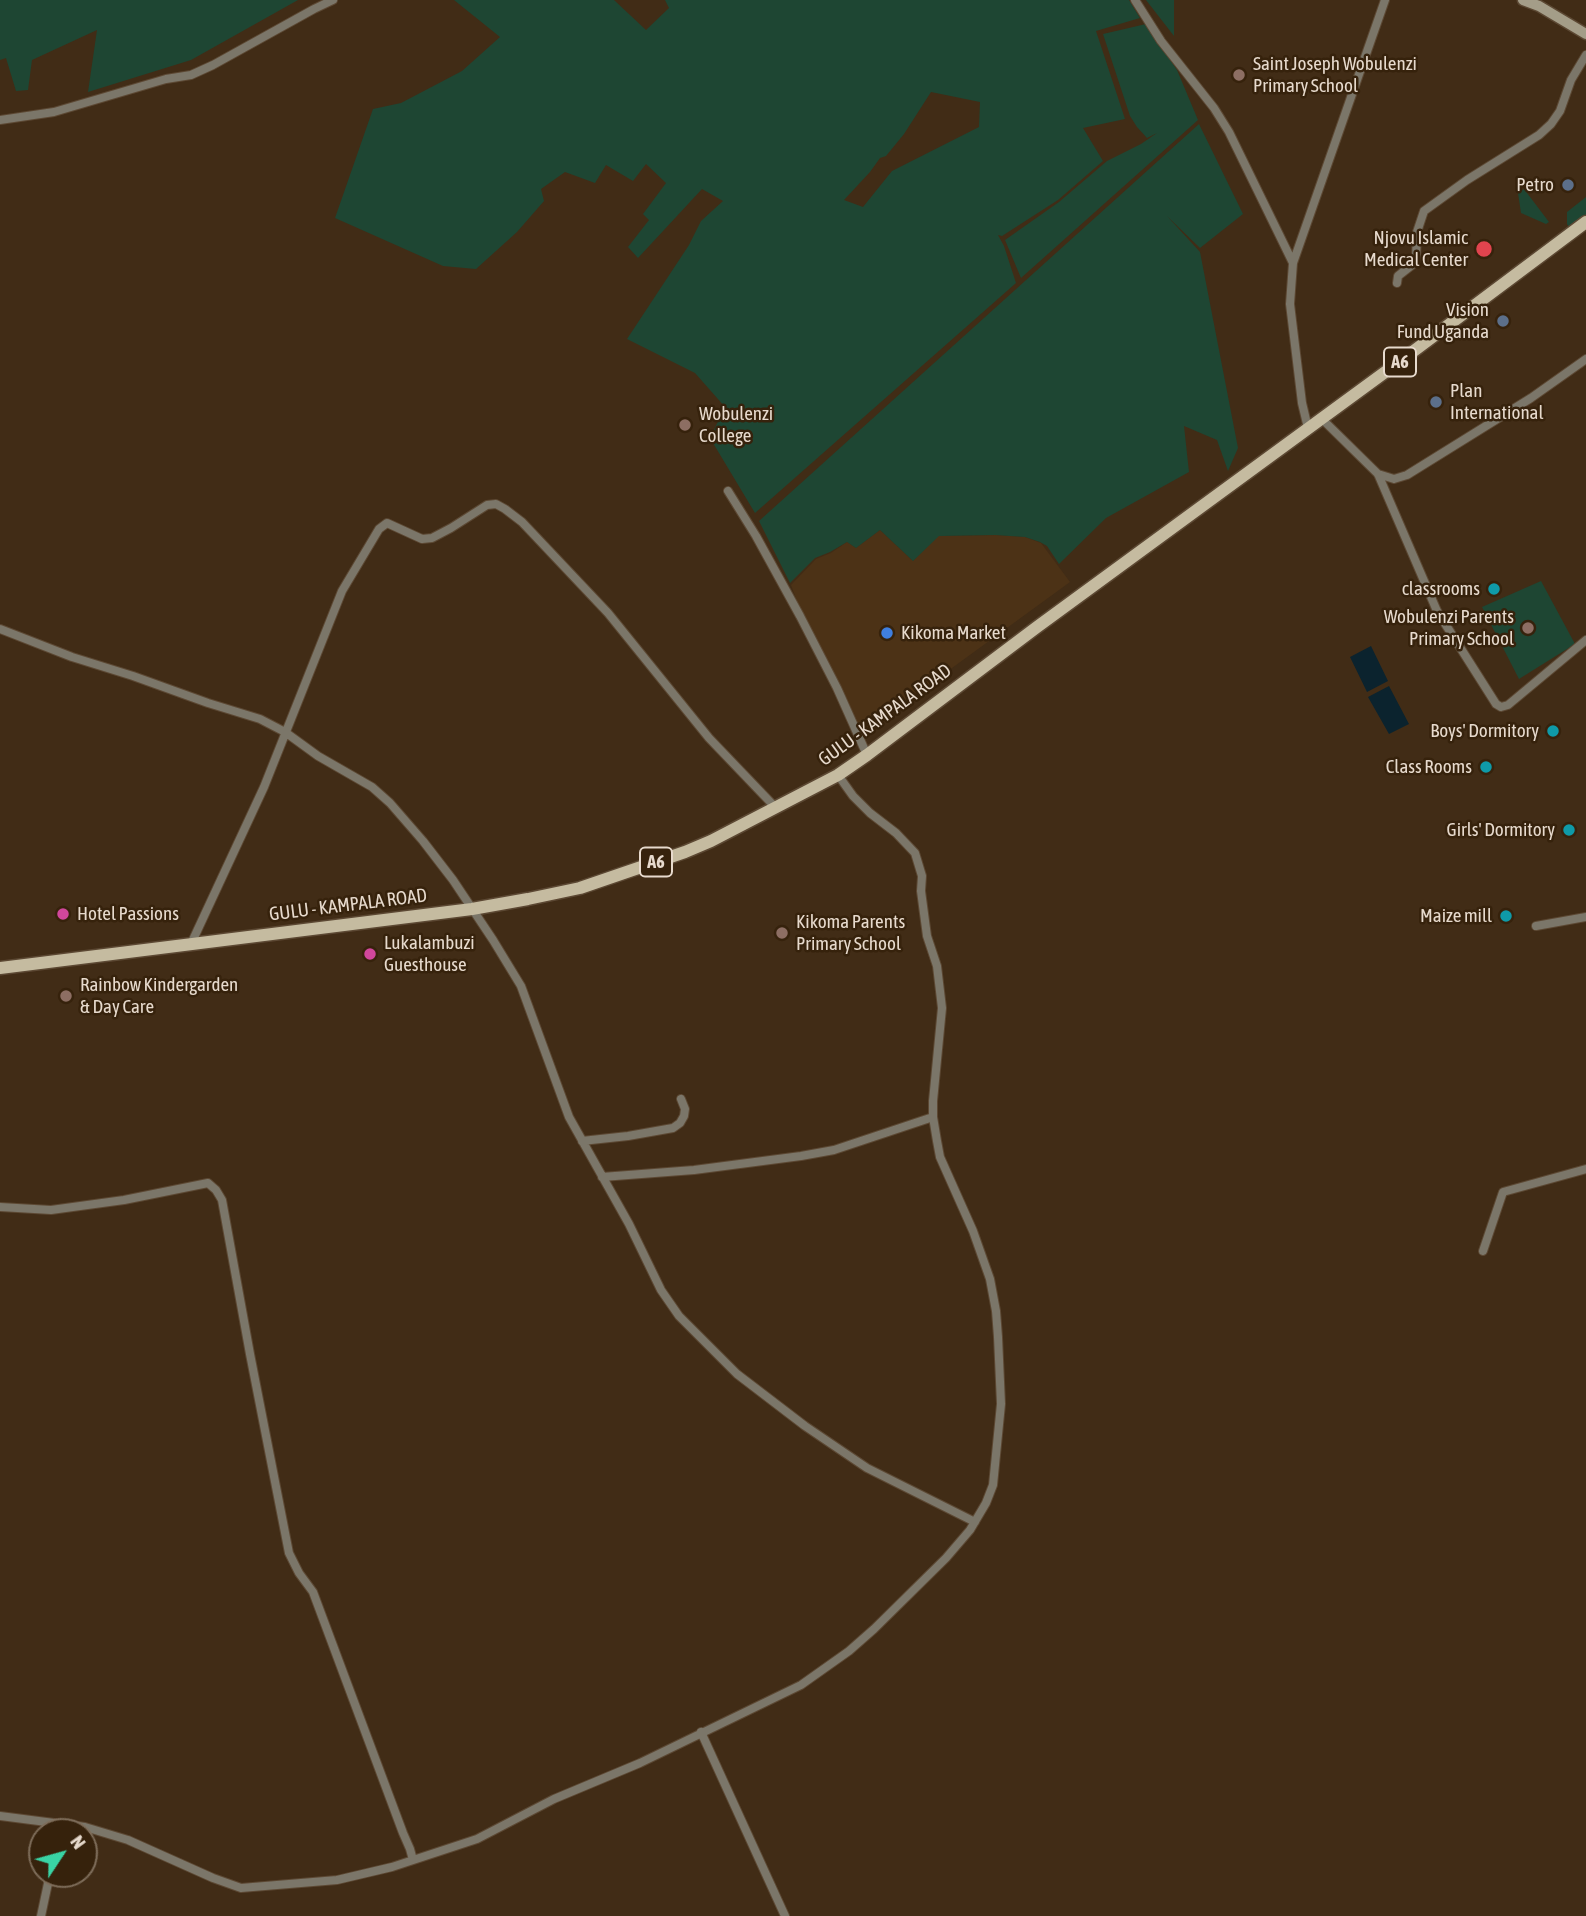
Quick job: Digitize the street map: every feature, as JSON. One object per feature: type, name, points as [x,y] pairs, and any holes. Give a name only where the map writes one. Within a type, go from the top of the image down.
[{"type":"main road","name":"GULU - KAMPALA ROAD","points":[[0,968],[472,909],[580,888],[685,852],[838,775],[867,755],[1586,222]]},
{"type":"street","points":[[0,120],[54,112],[166,79],[191,75],[333,0]]},
{"type":"street","points":[[1135,0],[1161,41],[1213,108],[1228,132],[1293,263]]},
{"type":"street","points":[[1308,428],[1301,403],[1290,303],[1293,263],[1385,0]]},
{"type":"street","points":[[1523,0],[1584,29]]},
{"type":"street","points":[[1397,284],[1398,276],[1412,265],[1416,258],[1417,232],[1424,211],[1467,180],[1539,135],[1551,124],[1560,111],[1571,79],[1586,55]]},
{"type":"street","points":[[1378,474],[1394,479],[1407,475],[1531,398],[1586,359]]},
{"type":"street","points":[[1322,419],[1378,474],[1437,611],[1496,704],[1501,707],[1508,705],[1586,640]]},
{"type":"street","points":[[729,491],[800,616],[867,755]]},
{"type":"street","points":[[191,944],[264,787],[342,591],[379,529],[387,523],[422,539],[432,538],[487,505],[496,504],[522,522],[608,613],[709,738],[776,808]]},
{"type":"street","points":[[0,629],[72,657],[260,719],[372,787],[390,803],[453,880],[494,940],[521,986],[569,1117],[667,1299],[679,1316],[737,1374],[805,1426],[867,1468],[975,1522]]},
{"type":"street","points":[[98,1831],[128,1840],[241,1888],[337,1880],[413,1860],[477,1839],[554,1799],[640,1763],[801,1685],[849,1651],[900,1605],[955,1548],[975,1522],[993,1485],[996,1461],[1001,1404],[996,1311],[982,1255],[940,1157],[933,1117],[942,989],[927,936],[922,876],[915,853],[902,838],[853,796],[838,775]]},
{"type":"street","points":[[1536,926],[1586,917]]},
{"type":"street","points":[[582,1141],[673,1128],[684,1116],[685,1109],[681,1099]]},
{"type":"street","points":[[602,1177],[694,1170],[801,1156],[834,1150],[933,1117]]},
{"type":"street","points":[[1483,1251],[1503,1192],[1586,1169]]},
{"type":"street","points":[[0,1207],[51,1210],[208,1183],[216,1190],[222,1200],[289,1553],[313,1592],[413,1860]]},
{"type":"street","points":[[701,1732],[785,1916]]},
{"type":"street","points":[[0,1816],[28,1822]]},
{"type":"street","points":[[41,1916],[47,1888]]},
{"type":"shaded area","name":"Kikoma Market","points":[[880,530],[913,561],[938,536],[1025,537],[1041,543],[1070,582],[860,735],[802,615],[791,585],[816,559],[847,542],[856,548]]},
{"type":"green space","points":[[0,0],[298,0],[191,60],[88,92],[97,30],[32,60],[28,90],[16,91],[6,58],[0,60]]},
{"type":"green space","points":[[454,0],[614,0],[646,30],[669,8],[665,0],[1129,0],[1140,18],[1096,31],[1125,119],[1083,128],[1103,161],[1058,200],[1002,236],[998,235],[1016,283],[755,513],[710,438],[725,407],[695,373],[627,339],[689,245],[701,221],[723,201],[702,189],[638,258],[628,247],[649,220],[643,214],[666,183],[646,164],[633,181],[606,165],[595,183],[565,172],[541,189],[544,201],[517,232],[476,269],[443,266],[335,218],[373,109],[401,103],[462,71],[500,37]],"holes":[[[931,92],[980,102],[979,127],[892,171],[863,207],[844,200],[904,134]]]},
{"type":"green space","points":[[1146,0],[1174,0],[1174,36]]},
{"type":"green space","points":[[1146,24],[1177,70],[1198,120],[1021,278],[1005,240],[1059,202],[1107,161],[1157,133],[1147,138],[1130,116],[1103,34]]},
{"type":"green space","points":[[1199,124],[1243,214],[1200,248],[1167,216],[1200,252],[1238,448],[1228,471],[1217,440],[1184,426],[1189,472],[1106,518],[1059,564],[1047,546],[1040,542],[1025,537],[995,535],[939,536],[913,561],[880,530],[856,548],[847,542],[815,558],[790,583],[759,521]]},
{"type":"green space","points":[[1524,189],[1549,222],[1546,224],[1521,213],[1518,193]]},
{"type":"green space","points":[[1586,197],[1586,215],[1569,227],[1567,212]]},
{"type":"green space","points":[[1541,581],[1575,644],[1519,679],[1482,607]]},
{"type":"water","points":[[1371,646],[1388,681],[1367,692],[1350,657]]},
{"type":"water","points":[[1389,686],[1409,724],[1389,734],[1368,697]]},
{"type":"place","name":"Saint Joseph Wobulenzi Primary School","points":[[1239,75]]},
{"type":"place","name":"Petro","points":[[1568,185]]},
{"type":"place","name":"Njovu Islamic Medical Center","points":[[1484,249]]},
{"type":"place","name":"Vision Fund Uganda","points":[[1503,321]]},
{"type":"place","name":"Plan International","points":[[1436,402]]},
{"type":"place","name":"Wobulenzi College","points":[[685,425]]},
{"type":"place","name":"classrooms","points":[[1494,589]]},
{"type":"place","name":"Wobulenzi Parents Primary School","points":[[1528,628]]},
{"type":"place","name":"Kikoma Market","points":[[887,633]]},
{"type":"place","name":"Boys' Dormitory","points":[[1553,731]]},
{"type":"place","name":"Class Rooms","points":[[1486,767]]},
{"type":"place","name":"Girls' Dormitory","points":[[1569,830]]},
{"type":"place","name":"Hotel Passions","points":[[63,914]]},
{"type":"place","name":"Maize mill","points":[[1506,916]]},
{"type":"place","name":"Kikoma Parents Primary School","points":[[782,933]]},
{"type":"place","name":"Lukalambuzi Guesthouse","points":[[370,954]]},
{"type":"place","name":"Rainbow Kindergarden & Day Care","points":[[66,996]]}]
